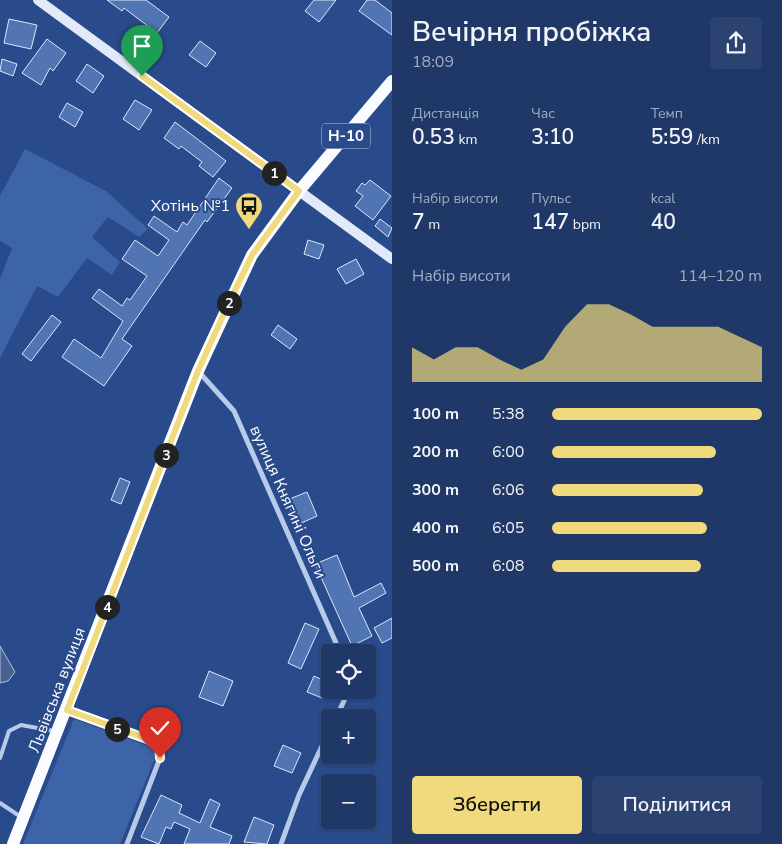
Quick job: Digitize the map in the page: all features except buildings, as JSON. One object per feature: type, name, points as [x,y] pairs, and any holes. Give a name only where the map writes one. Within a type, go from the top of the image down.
[{"type":"main road","name":"Львівська вулиця","points":[[13,844],[59,732],[198,371],[252,255],[299,191],[392,81]]},
{"type":"street","points":[[38,0],[392,258]]},
{"type":"street","name":"вулиця Княгині Ольги","points":[[198,371],[234,410],[336,644]]},
{"type":"street","points":[[67,710],[147,739],[159,746],[160,758],[127,844]]},
{"type":"street","points":[[281,844],[299,795],[321,748]]},
{"type":"lane","points":[[379,97],[392,93]]},
{"type":"lane","points":[[0,758],[9,731],[21,725],[59,732]]},
{"type":"lane","points":[[0,803],[24,818]]},
{"type":"shaded area","points":[[25,149],[106,191],[148,229],[139,237],[108,217],[92,237],[120,262],[112,275],[87,258],[58,297],[37,286],[0,358],[0,279],[12,248],[0,241],[0,196]]},
{"type":"shaded area","points":[[0,646],[15,672],[8,681],[0,683]]},
{"type":"shaded area","points":[[74,719],[153,748],[155,758],[120,844],[23,844]]},
{"type":"place","name":"Хотінь №1","points":[[249,230]]},
{"type":"route","points":[[142,76],[299,191],[262,238],[252,255],[198,371],[67,710],[147,739],[159,746],[160,758]]}]
